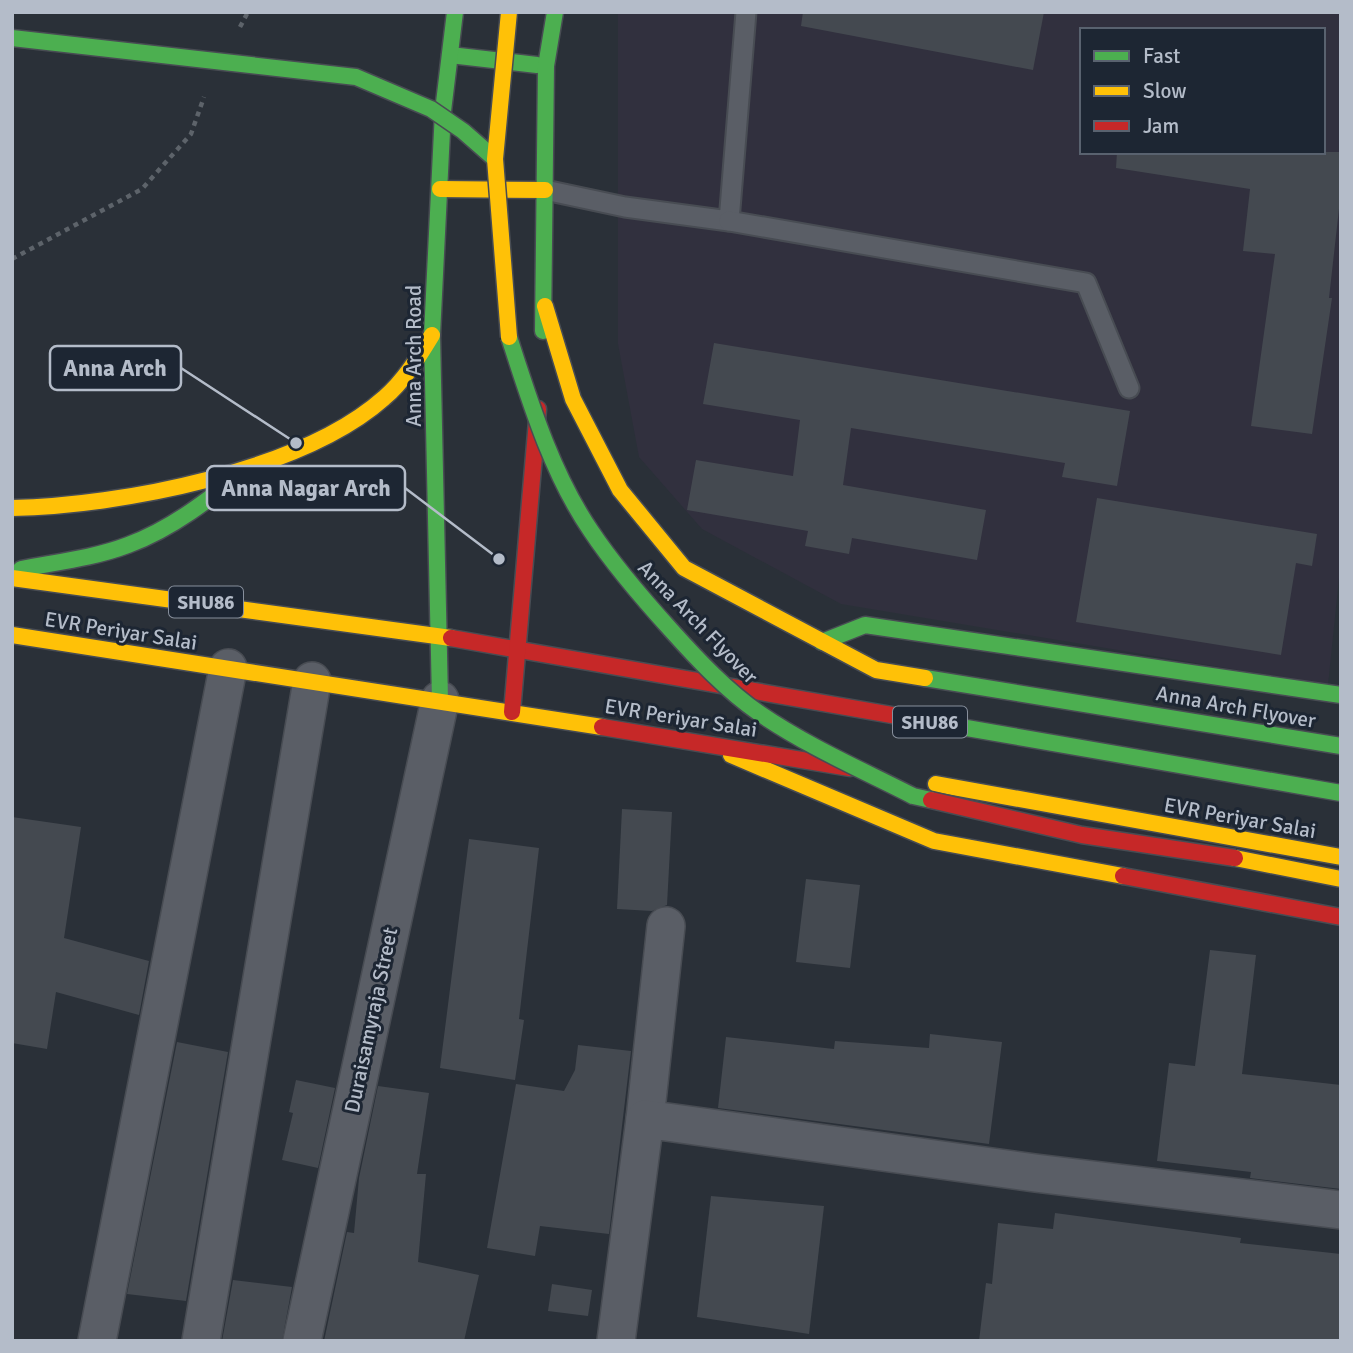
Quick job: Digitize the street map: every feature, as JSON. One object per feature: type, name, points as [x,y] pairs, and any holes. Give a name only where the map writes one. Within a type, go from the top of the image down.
[{"type":"main road","name":"Anna Arch Road","points":[[440,700],[432,335],[443,111],[454,12]]},
{"type":"main road","name":"Anna Arch Flyover","points":[[509,12],[495,159],[506,327],[525,387],[562,478],[589,529],[624,578],[690,651],[757,712],[796,737],[913,796],[1082,835],[1183,848],[1341,878]]},
{"type":"main road","points":[[542,347],[545,306],[546,66],[555,12]]},
{"type":"main road","points":[[12,38],[356,77],[402,92],[463,128],[495,159]]},
{"type":"main road","points":[[450,55],[546,66]]},
{"type":"main road","points":[[440,189],[545,190]]},
{"type":"main road","points":[[545,306],[573,399],[620,490],[684,568],[822,642],[865,625],[1341,695]]},
{"type":"main road","points":[[12,508],[90,502],[188,484],[247,469],[348,423],[377,404],[406,376],[432,335]]},
{"type":"main road","points":[[512,712],[520,649],[540,374]]},
{"type":"main road","points":[[12,571],[102,552],[141,540],[201,507],[247,469]]},
{"type":"main road","name":"EVR Periyar Salai","points":[[12,578],[246,607],[439,635],[1341,793]]},
{"type":"main road","name":"EVR Periyar Salai","points":[[12,635],[698,741],[1341,858]]},
{"type":"main road","name":"Anna Arch Flyover","points":[[822,642],[870,673],[922,676],[1341,746]]},
{"type":"main road","points":[[814,701],[839,688]]},
{"type":"main road","points":[[698,741],[934,841],[1341,917]]},
{"type":"street","points":[[97,1341],[228,668]]},
{"type":"street","points":[[201,1341],[312,681]]},
{"type":"street","name":"Duraisamyraja Street","points":[[302,1341],[440,700]]},
{"type":"street","points":[[616,1341],[645,1119],[666,926]]},
{"type":"street","points":[[645,1119],[1035,1173],[1341,1210]]},
{"type":"lane","points":[[729,221],[746,12]]},
{"type":"lane","points":[[545,190],[625,207],[729,221],[1086,283],[1129,388]]},
{"type":"path","points":[[235,35],[248,12]]},
{"type":"path","points":[[12,259],[142,189],[191,134],[207,91]]},
{"type":"shaded area","points":[[618,12],[1341,12],[1341,559],[1328,685],[841,604],[702,529],[639,457],[618,344]]},
{"type":"building","points":[[803,12],[1044,12],[1033,70],[801,26]]},
{"type":"building","points":[[1341,152],[1341,191],[1329,298],[1332,298],[1312,434],[1251,426],[1275,254],[1243,251],[1250,189],[1116,168],[1117,154]]},
{"type":"building","points":[[714,343],[1130,411],[1117,486],[1062,477],[1065,463],[851,428],[843,485],[986,510],[977,560],[852,538],[849,554],[805,546],[808,531],[687,510],[696,460],[793,476],[800,420],[703,404]]},
{"type":"building","points":[[1097,498],[1317,534],[1312,566],[1296,563],[1281,655],[1076,622]]},
{"type":"building","points":[[622,809],[672,812],[667,905],[652,911],[617,909]]},
{"type":"building","points":[[12,817],[81,827],[64,938],[149,961],[139,1015],[56,992],[47,1049],[12,1043]]},
{"type":"building","points":[[469,839],[539,848],[519,1019],[524,1020],[515,1080],[440,1068]]},
{"type":"building","points":[[806,879],[860,885],[850,968],[796,962]]},
{"type":"building","points":[[1210,950],[1256,955],[1242,1074],[1341,1085],[1341,1189],[1250,1178],[1251,1172],[1157,1161],[1169,1063],[1195,1066]]},
{"type":"building","points":[[930,1034],[1002,1042],[989,1144],[718,1108],[726,1037],[834,1049],[835,1041],[929,1048]]},
{"type":"building","points":[[177,1042],[228,1052],[186,1301],[127,1294]]},
{"type":"building","points":[[578,1045],[631,1051],[609,1234],[540,1226],[535,1256],[487,1248],[516,1084],[564,1091],[575,1070]]},
{"type":"building","points":[[296,1080],[335,1088],[318,1168],[282,1160],[293,1113],[289,1112]]},
{"type":"building","points":[[378,1086],[429,1093],[417,1174],[426,1174],[418,1262],[479,1275],[464,1341],[324,1341],[347,1232],[354,1233],[359,1178]]},
{"type":"building","points":[[711,1196],[824,1206],[809,1334],[697,1317]]},
{"type":"building","points":[[1055,1213],[1241,1238],[1240,1243],[1341,1254],[1341,1341],[979,1341],[986,1283],[992,1284],[998,1223],[1053,1229]]},
{"type":"building","points":[[233,1280],[292,1287],[282,1341],[222,1341]]},
{"type":"building","points":[[552,1284],[592,1290],[588,1316],[548,1311]]},
{"type":"traffic: fast","points":[[440,700],[432,335],[443,111],[455,12]]},
{"type":"traffic: fast","points":[[543,331],[546,66],[555,12]]},
{"type":"traffic: fast","points":[[12,38],[356,77],[431,109],[463,131],[495,159]]},
{"type":"traffic: fast","points":[[450,55],[537,65]]},
{"type":"traffic: fast","points":[[509,337],[543,437],[577,509],[619,570],[681,641],[735,695],[777,725],[913,796],[931,800]]},
{"type":"traffic: fast","points":[[21,569],[102,553],[144,538],[190,512],[247,469]]},
{"type":"traffic: fast","points":[[822,642],[865,625],[1341,695]]},
{"type":"traffic: fast","points":[[925,678],[1341,746]]},
{"type":"traffic: fast","points":[[932,722],[1341,793]]},
{"type":"traffic: slow","points":[[509,12],[495,159],[509,337]]},
{"type":"traffic: slow","points":[[440,189],[545,190]]},
{"type":"traffic: slow","points":[[545,306],[573,399],[620,490],[684,568],[876,670],[925,678]]},
{"type":"traffic: slow","points":[[12,508],[56,506],[156,492],[208,480],[306,446],[349,424],[384,398],[404,377],[432,335]]},
{"type":"traffic: slow","points":[[12,578],[451,638]]},
{"type":"traffic: slow","points":[[12,635],[602,727]]},
{"type":"traffic: slow","points":[[731,755],[934,841],[1123,876]]},
{"type":"traffic: slow","points":[[936,784],[1341,857]]},
{"type":"traffic: slow","points":[[1235,858],[1341,879]]},
{"type":"traffic: jam","points":[[512,712],[538,409]]},
{"type":"traffic: jam","points":[[451,638],[932,722]]},
{"type":"traffic: jam","points":[[602,727],[850,768]]},
{"type":"traffic: jam","points":[[931,800],[1082,835],[1235,858]]},
{"type":"traffic: jam","points":[[1123,876],[1341,917]]},
{"type":"place","name":"Anna Arch","points":[[296,443]]},
{"type":"place","name":"Anna Nagar Arch","points":[[499,559]]}]
